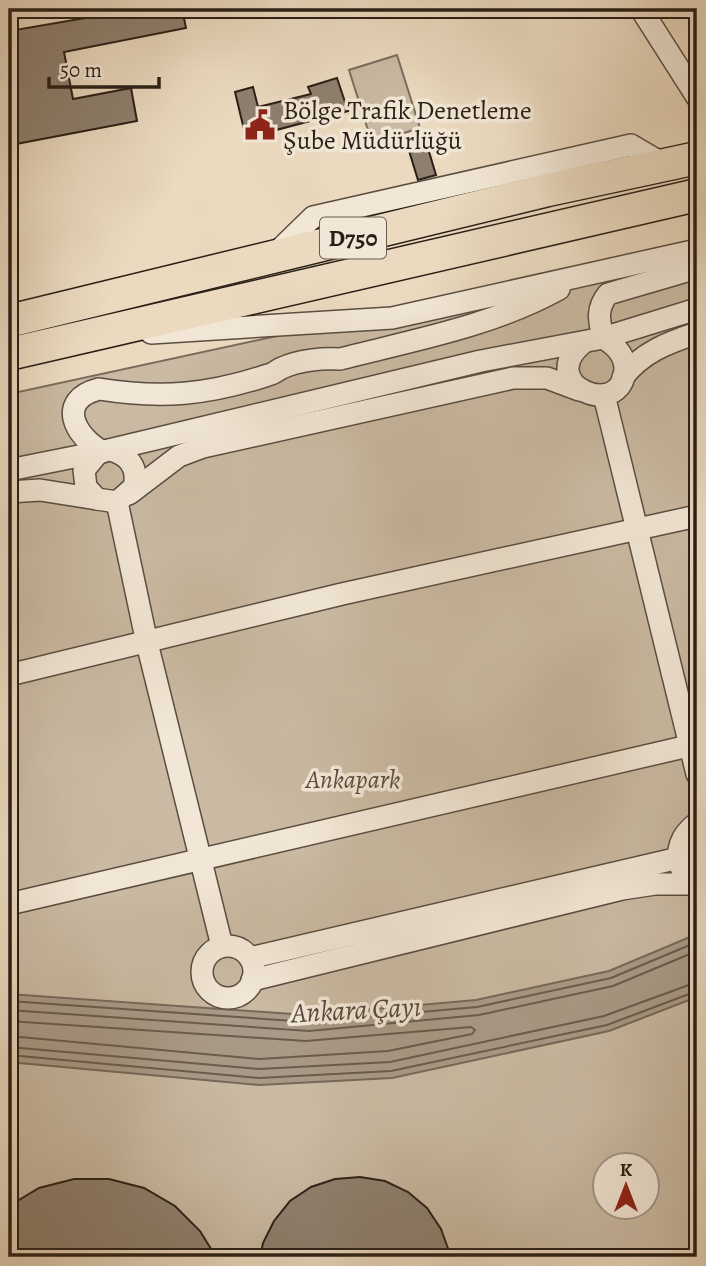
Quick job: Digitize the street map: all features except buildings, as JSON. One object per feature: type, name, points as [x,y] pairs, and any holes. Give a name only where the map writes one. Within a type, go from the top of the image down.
[{"type":"highway","name":"D750","points":[[9,321],[697,158]]},
{"type":"highway","name":"D750","points":[[9,354],[697,195]]},
{"type":"highway","points":[[9,314],[85,304]]},
{"type":"street","points":[[641,9],[697,97]]},
{"type":"street","points":[[79,338],[391,318],[697,250]]},
{"type":"street","points":[[594,340],[598,311],[608,294],[697,268]]},
{"type":"street","points":[[9,492],[40,489],[114,498],[134,487],[135,470],[125,456],[103,452],[81,437],[74,422],[79,398],[89,391],[99,389],[169,396],[271,374],[283,367],[326,358],[340,359],[489,319],[543,298],[584,275]]},
{"type":"street","points":[[655,282],[668,284],[697,278]]},
{"type":"street","points":[[9,470],[103,452],[493,358],[594,340],[697,309]]},
{"type":"street","points":[[103,452],[88,463],[84,479],[90,494],[114,498],[179,456],[216,444],[513,377],[547,378],[596,396],[604,394],[612,391],[637,360],[663,345],[697,333]]},
{"type":"street","points":[[594,340],[620,352],[624,360],[623,377]]},
{"type":"street","points":[[579,390],[570,375],[569,366],[575,350],[594,340]]},
{"type":"street","points":[[604,394],[694,745],[697,774]]},
{"type":"street","points":[[114,498],[222,946]]},
{"type":"street","points":[[9,675],[342,594],[697,516]]},
{"type":"street","points":[[9,904],[694,745]]},
{"type":"street","points":[[695,885],[684,875],[678,858],[681,839],[697,822]]},
{"type":"street","points":[[251,969],[678,858]]},
{"type":"street","points":[[251,969],[622,889],[655,884],[695,885]]},
{"type":"street","points":[[222,946],[239,948],[251,969],[245,991],[229,998],[213,993],[207,987],[202,971],[207,955],[222,946]]},
{"type":"green space","points":[[397,55],[420,128],[372,143],[349,70]]},
{"type":"green space","name":"Ankapark","points":[[697,245],[697,1257],[9,1257],[9,394]]},
{"type":"water","points":[[697,934],[697,997],[609,1031],[392,1078],[259,1085],[9,1062],[9,994],[307,1015],[476,1000],[609,971]]},
{"type":"place","name":"Bölge Trafik Denetleme Şube Müdürlüğü","points":[[260,125]]},
{"type":"water label","name":"Ankara Çayı","points":[[356,1009]]}]
